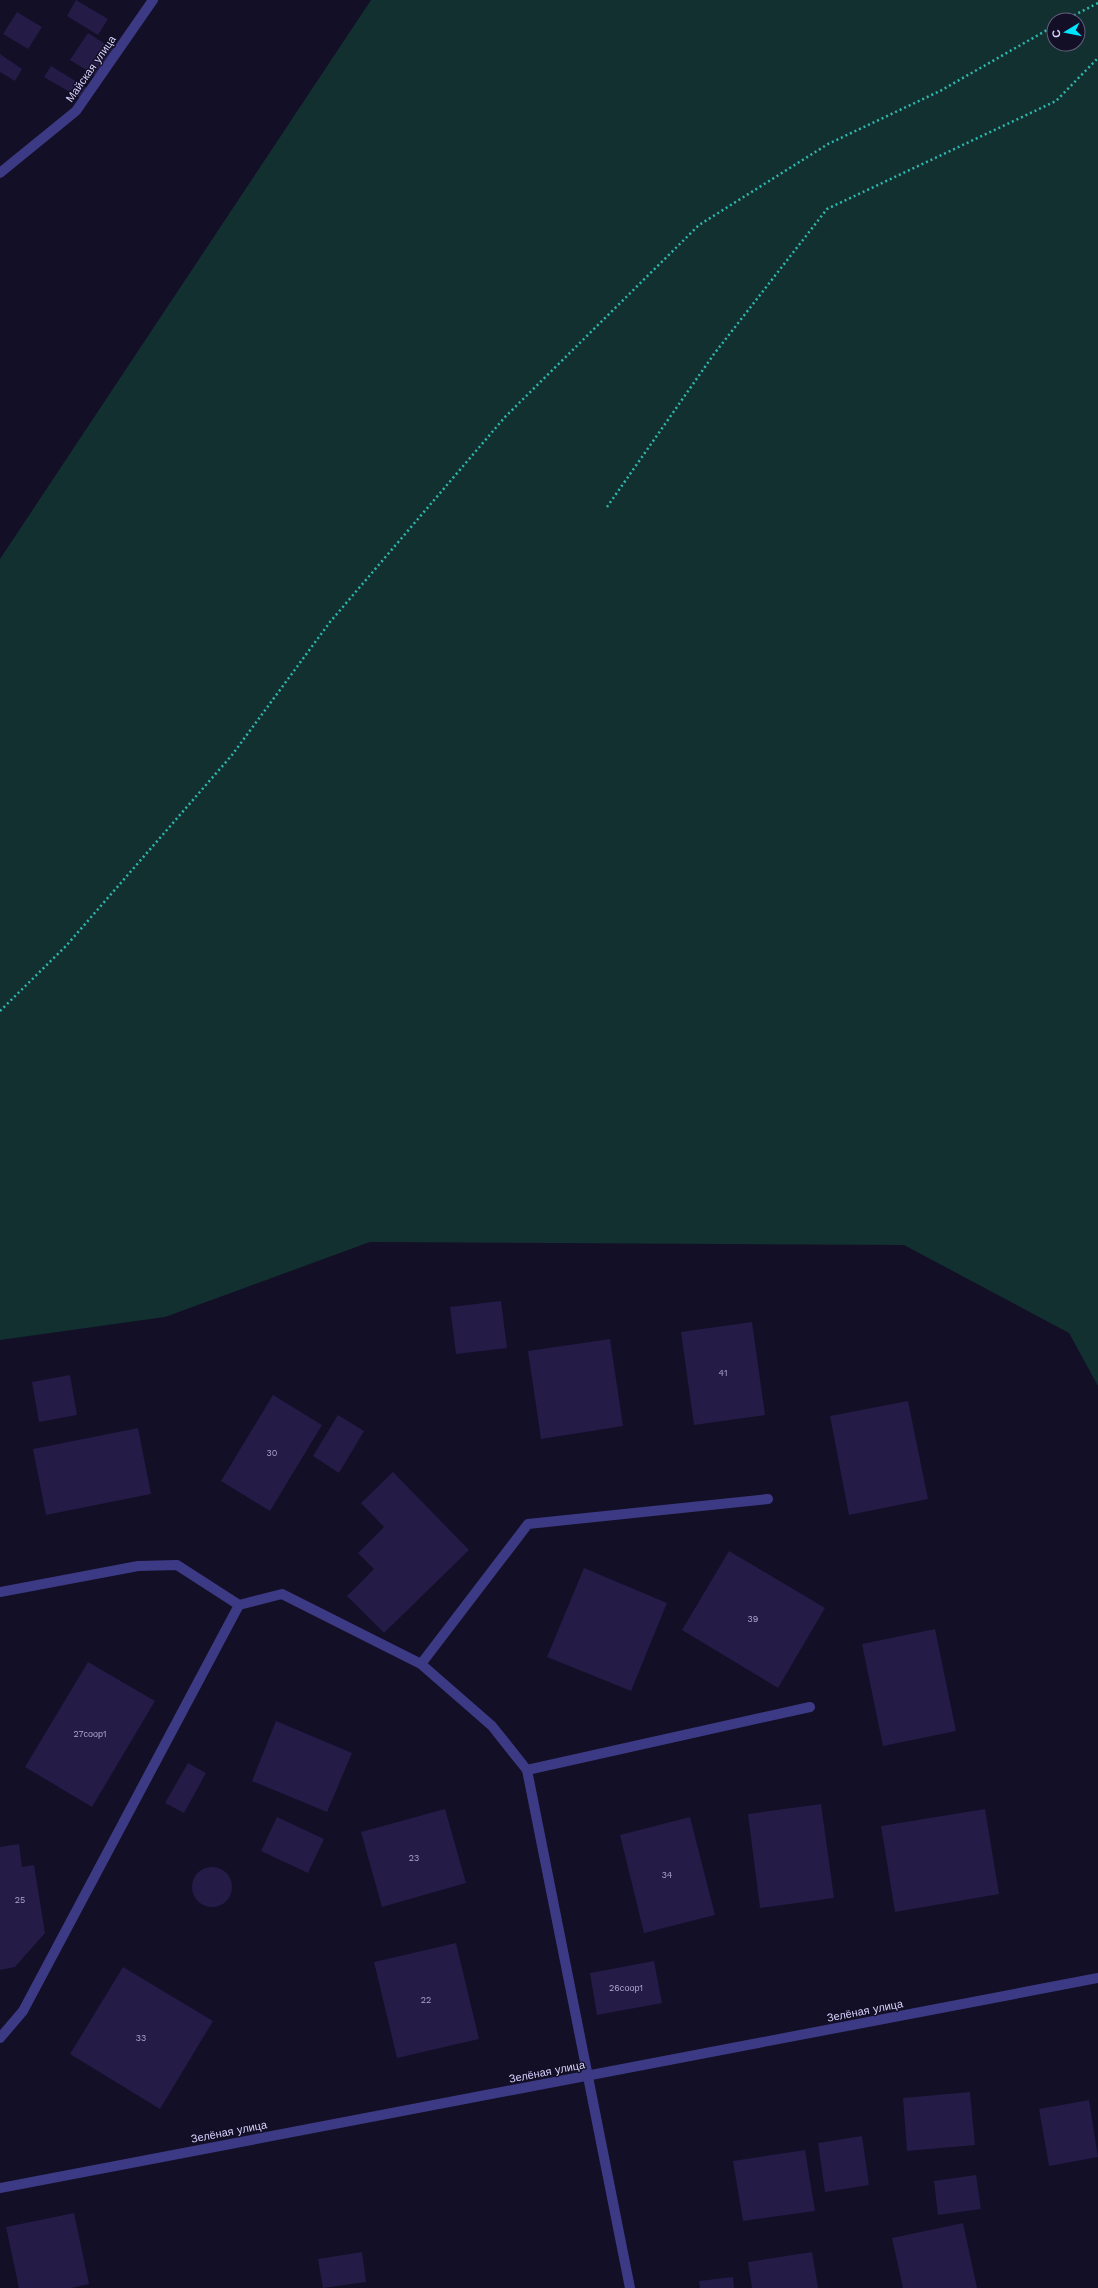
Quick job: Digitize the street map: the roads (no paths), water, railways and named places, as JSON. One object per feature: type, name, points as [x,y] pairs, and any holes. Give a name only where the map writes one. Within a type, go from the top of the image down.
[{"type":"street","name":"Майская улица","points":[[0,173],[76,111],[154,0]]},
{"type":"street","points":[[421,1664],[528,1524],[768,1499]]},
{"type":"street","points":[[0,1592],[138,1566],[177,1565],[239,1605],[282,1594],[421,1664],[492,1726],[527,1770],[630,2288]]},
{"type":"street","points":[[0,2038],[23,2012],[239,1605]]},
{"type":"street","points":[[527,1770],[810,1707]]},
{"type":"street","name":"Зелёная улица","points":[[0,2188],[1098,1978]]}]
